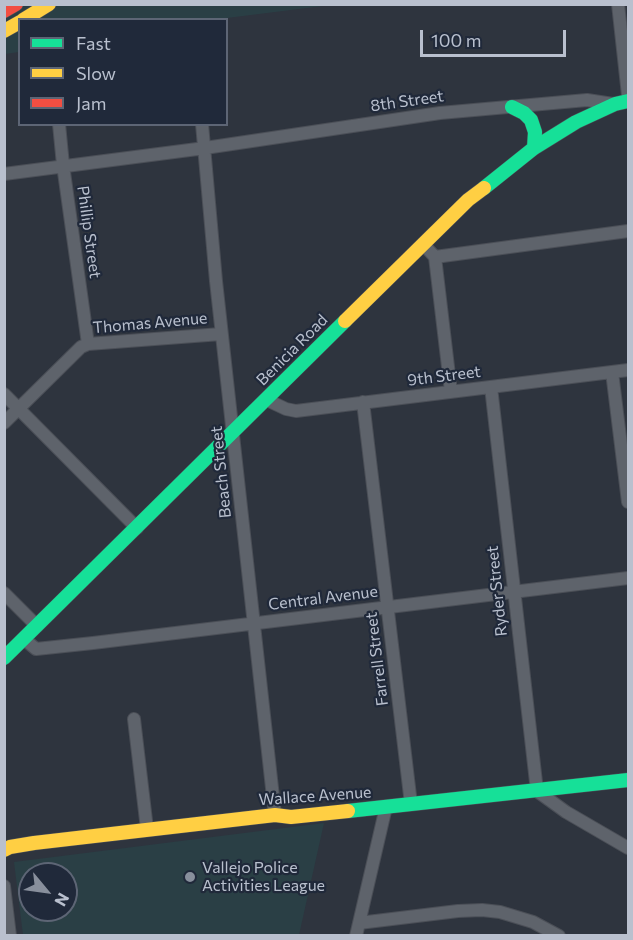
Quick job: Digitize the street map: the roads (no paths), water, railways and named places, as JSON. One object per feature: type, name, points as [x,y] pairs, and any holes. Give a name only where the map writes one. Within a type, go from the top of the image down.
[{"type":"main road","points":[[4,11],[16,4]]},
{"type":"main road","points":[[26,18],[49,4]]},
{"type":"main road","points":[[4,31],[18,23]]},
{"type":"main road","name":"Benicia Road","points":[[4,658],[468,200],[534,148],[576,122],[622,103]]},
{"type":"main road","points":[[512,107],[524,113],[531,120],[535,132],[534,148]]},
{"type":"main road","name":"Wallace Avenue","points":[[4,850],[34,843],[147,829],[275,815],[291,817],[628,780]]},
{"type":"street","points":[[618,4],[628,95]]},
{"type":"street","name":"8th Street","points":[[4,174],[205,148],[440,113],[587,100],[622,103]]},
{"type":"street","name":"Phillip Street","points":[[59,126],[88,344]]},
{"type":"street","name":"Beach Street","points":[[202,126],[221,334],[275,815]]},
{"type":"street","points":[[435,256],[628,231]]},
{"type":"street","points":[[423,244],[435,256],[451,392]]},
{"type":"street","name":"Thomas Avenue","points":[[4,423],[81,347],[88,344],[221,334]]},
{"type":"street","name":"9th Street","points":[[267,399],[286,409],[296,411],[628,370]]},
{"type":"street","points":[[612,372],[628,502]]},
{"type":"street","name":"Ryder Street","points":[[491,387],[537,791]]},
{"type":"street","points":[[4,394],[137,528]]},
{"type":"street","name":"Farrell Street","points":[[363,402],[411,804]]},
{"type":"street","name":"Central Avenue","points":[[24,639],[36,649],[628,578]]},
{"type":"street","points":[[4,593],[37,626]]},
{"type":"street","points":[[134,718],[147,829]]},
{"type":"street","points":[[537,791],[566,812],[628,848]]},
{"type":"street","points":[[356,936],[386,807]]},
{"type":"street","points":[[4,886],[10,936]]},
{"type":"street","points":[[359,922],[482,910],[501,912],[533,921],[559,936]]},
{"type":"place","name":"Vallejo Police Activities League","points":[[190,877]]}]
